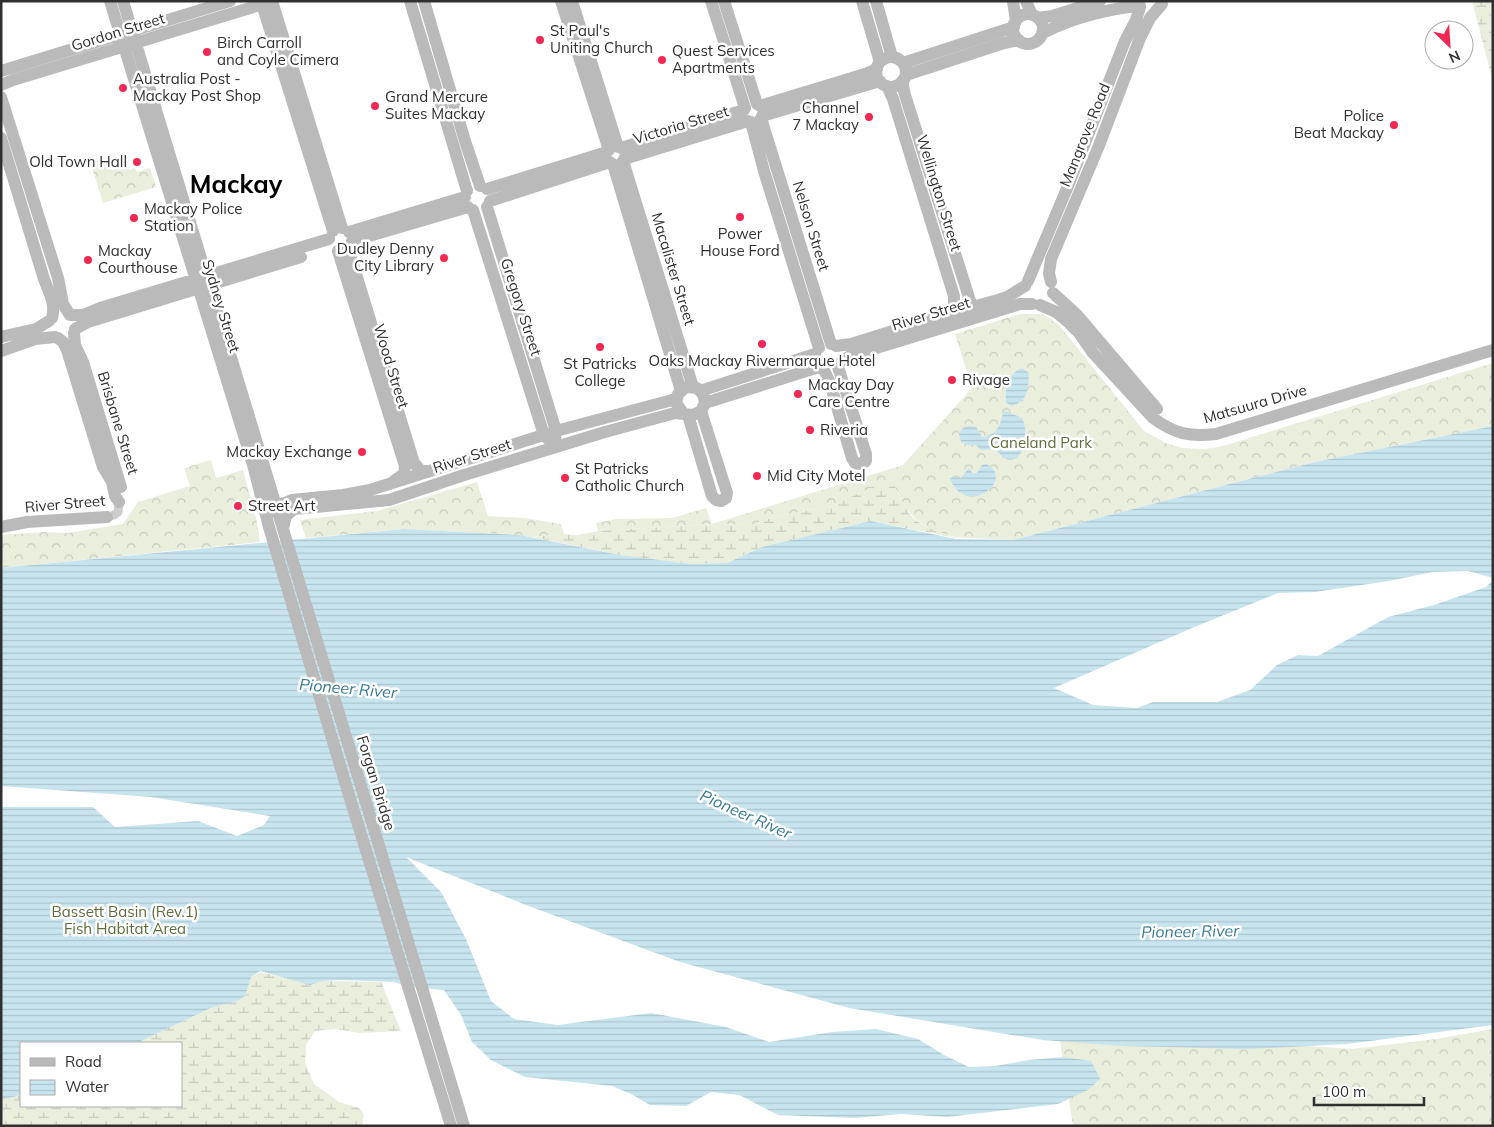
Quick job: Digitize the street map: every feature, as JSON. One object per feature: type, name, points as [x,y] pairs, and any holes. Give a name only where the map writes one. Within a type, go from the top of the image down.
[{"type":"street","name":"Sydney Street","points":[[110,1],[128,39],[257,461],[275,531]]},
{"type":"street","name":"Sydney Street","points":[[123,1],[128,39]]},
{"type":"street","name":"Gordon Street","points":[[1,85],[230,1]]},
{"type":"street","name":"Gregory Street","points":[[410,1],[468,201],[544,412]]},
{"type":"street","name":"Gregory Street","points":[[424,1],[465,141],[486,196],[554,446]]},
{"type":"street","name":"Macalister Street","points":[[561,1],[616,155]]},
{"type":"street","name":"Macalister Street","points":[[572,1],[616,155],[693,397],[727,493],[726,498],[721,501],[716,500],[712,496],[686,414],[678,407],[693,397]]},
{"type":"street","name":"Nelson Street","points":[[711,1],[754,113],[834,345]]},
{"type":"street","name":"Nelson Street","points":[[724,1],[754,113],[764,171],[817,351]]},
{"type":"street","name":"Wellington Street","points":[[862,1],[881,74],[893,99],[954,296],[954,312]]},
{"type":"street","name":"Wellington Street","points":[[876,1],[901,69],[908,105],[972,307]]},
{"type":"street","points":[[1013,1],[1015,34],[1023,43],[1032,44],[1043,33],[1061,24],[1114,9],[1139,5],[1151,8],[1163,2]]},
{"type":"street","points":[[1026,1],[1035,17],[1043,25],[1043,33]]},
{"type":"street","points":[[901,69],[1015,24],[1024,16],[1052,16],[1100,1]]},
{"type":"street","name":"Gordon Street","points":[[1,71],[268,2]]},
{"type":"street","name":"Wood Street","points":[[268,2],[390,403],[405,468],[403,475],[389,484]]},
{"type":"street","name":"Mangrove Road","points":[[1052,288],[1049,273],[1051,259],[1095,156],[1140,38],[1150,18],[1163,2]]},
{"type":"street","name":"Mangrove Road","points":[[1026,283],[1074,173],[1125,41],[1136,20],[1139,5]]},
{"type":"street","points":[[901,69],[896,86],[881,74],[884,59],[901,69],[1019,40]]},
{"type":"street","name":"Victoria Street","points":[[486,196],[881,74]]},
{"type":"street","points":[[1,77],[1,85]]},
{"type":"street","points":[[1,97],[58,278],[63,304],[76,322],[75,331]]},
{"type":"street","points":[[1,138],[44,279],[53,301],[54,308],[49,329],[56,337]]},
{"type":"street","points":[[473,186],[486,196],[480,210],[468,201],[473,186]]},
{"type":"street","points":[[1,351],[35,339],[65,338],[87,323],[203,283],[468,201]]},
{"type":"street","points":[[1044,277],[1052,288],[1049,302],[1036,304],[1024,294],[1026,283],[1031,278],[1044,277]]},
{"type":"street","points":[[1,337],[38,329],[60,314],[86,314],[100,308],[203,283]]},
{"type":"street","name":"River Street","points":[[834,345],[851,344],[1007,297],[1026,283]]},
{"type":"street","name":"Matsuura Drive","points":[[1052,288],[1159,412],[1178,424],[1191,428],[1207,429],[1220,427],[1473,350],[1493,341]]},
{"type":"street","name":"River Street","points":[[840,364],[850,356],[1020,304],[1036,304]]},
{"type":"street","name":"Matsuura Drive","points":[[1036,304],[1056,312],[1068,322],[1079,333],[1093,354],[1153,418],[1165,426],[1189,435],[1216,434],[1493,350]]},
{"type":"street","name":"Brisbane Street","points":[[75,331],[75,345],[83,362],[111,470]]},
{"type":"street","name":"Brisbane Street","points":[[56,337],[63,342],[67,350],[98,452],[121,488],[119,501]]},
{"type":"street","points":[[822,345],[834,345],[842,352],[840,364],[866,454],[866,461],[862,464],[855,463],[852,458],[830,383],[815,361],[817,351],[822,345]]},
{"type":"street","name":"River Street","points":[[693,397],[817,351]]},
{"type":"street","points":[[822,369],[832,370],[840,364]]},
{"type":"street","name":"River Street","points":[[277,506],[292,500],[354,494],[433,471],[550,433],[693,397],[822,369]]},
{"type":"street","name":"River Street","points":[[275,531],[294,509],[384,501],[554,446],[675,413],[697,413],[693,397]]},
{"type":"street","name":"Wood Street","points":[[390,403],[415,465],[423,471],[433,471]]},
{"type":"street","points":[[700,456],[713,453]]},
{"type":"street","name":"Sydney Street","points":[[257,461],[277,506],[275,531]]},
{"type":"street","points":[[389,484],[383,489],[384,495],[399,492],[412,493]]},
{"type":"street","name":"River Street","points":[[1,527],[27,522],[114,516],[118,512],[119,501]]},
{"type":"street","points":[[1,519],[27,522]]},
{"type":"street","name":"Forgan Bridge","points":[[275,531],[432,1045]]},
{"type":"street","points":[[432,1045],[451,1126]]},
{"type":"street","points":[[432,1045],[464,1126]]},
{"type":"green space","points":[[1472,1],[1493,1],[1493,82]]},
{"type":"green space","points":[[108,155],[112,170],[127,165],[129,170],[135,168],[137,172],[150,168],[156,187],[103,203],[90,161]]},
{"type":"green space","name":"Caneland Park","points":[[1020,314],[1043,314],[1059,325],[1144,431],[1168,444],[1183,448],[1205,449],[1223,446],[1493,363],[1493,426],[1315,462],[1013,540],[955,537],[931,530],[906,509],[895,487],[823,508],[778,516],[751,525],[712,524],[903,465],[972,388],[955,334]]},
{"type":"green space","points":[[211,460],[216,478],[243,470],[257,522],[260,542],[1,568],[1,535],[44,532],[68,533],[123,524],[138,502],[190,486],[184,468]]},
{"type":"green space","points":[[477,482],[488,516],[525,518],[561,524],[564,534],[532,537],[404,529],[306,538],[300,520],[377,511]]},
{"type":"green space","points":[[882,482],[895,487],[906,509],[916,520],[928,528],[956,538],[871,521],[762,547],[727,563],[692,564],[620,555],[532,537],[712,524],[751,525],[778,516],[837,504]]},
{"type":"green space","points":[[706,508],[712,524],[598,531],[596,523],[617,519],[673,518]]},
{"type":"green space","points":[[260,972],[310,984],[322,981],[381,982],[401,1031],[360,1033],[336,1029],[315,1031],[306,1045],[305,1062],[314,1084],[339,1102],[359,1108],[364,1114],[362,1126],[1,1126],[1,1100],[20,1095],[20,1107],[182,1107],[182,1042],[139,1042],[213,1007],[235,1002],[251,977]]},
{"type":"green space","points":[[1493,1029],[1493,1126],[1073,1126],[1060,1041],[1265,1043],[1352,1049],[1436,1039]]},
{"type":"water","points":[[1022,368],[1029,373],[1026,394],[1021,401],[1011,406],[1006,402],[1008,382],[1013,374]]},
{"type":"water","points":[[1005,411],[1022,418],[1024,423],[1026,433],[1025,444],[1017,458],[1006,459],[994,450],[981,450],[976,445],[966,445],[961,442],[959,433],[966,427],[976,427],[982,437],[995,432]]},
{"type":"water","name":"Pioneer River","points":[[1493,426],[1493,578],[1468,571],[1433,572],[1389,581],[1315,592],[1278,593],[1054,688],[1093,705],[1137,708],[1153,702],[1217,702],[1250,690],[1277,665],[1298,655],[1318,656],[1388,617],[1434,605],[1486,587],[1493,580],[1493,1025],[1347,1044],[1248,1049],[1124,1046],[1043,1040],[849,1008],[680,962],[526,905],[406,857],[441,892],[466,939],[491,1001],[514,1019],[558,1025],[651,1013],[726,1027],[769,1042],[832,1032],[876,1029],[918,1039],[944,1055],[969,1067],[995,1066],[1063,1057],[1091,1061],[1100,1079],[1088,1090],[1058,1104],[947,1117],[901,1114],[854,1118],[778,1115],[739,1095],[711,1092],[686,1106],[650,1105],[612,1086],[525,1077],[491,1060],[472,1042],[461,1015],[444,990],[412,987],[393,982],[340,980],[322,981],[310,985],[260,971],[251,977],[245,996],[235,1002],[213,1007],[139,1042],[20,1042],[20,1095],[1,1100],[1,807],[93,807],[115,827],[198,821],[237,836],[264,825],[270,816],[151,797],[1,786],[1,568],[404,529],[520,535],[620,555],[692,564],[727,563],[762,547],[871,521],[956,539],[1013,540],[1315,462]]},
{"type":"water","points":[[986,464],[994,470],[996,478],[993,486],[977,496],[967,496],[958,491],[950,479],[953,476],[961,478],[968,469],[972,473],[977,473],[982,465]]},
{"type":"place","name":"St Paul's Uniting Church","points":[[540,40]]},
{"type":"place","name":"Birch Carroll and Coyle Cimera","points":[[207,52]]},
{"type":"place","name":"Quest Services Apartments","points":[[662,60]]},
{"type":"place","name":"Australia Post - Mackay Post Shop","points":[[123,88]]},
{"type":"place","name":"Grand Mercure Suites Mackay","points":[[375,106]]},
{"type":"place","name":"Channel 7 Mackay","points":[[869,117]]},
{"type":"place","name":"Police Beat Mackay","points":[[1394,125]]},
{"type":"place","name":"Old Town Hall","points":[[137,162]]},
{"type":"place","name":"Power House Ford","points":[[740,217]]},
{"type":"place","name":"Mackay Police Station","points":[[134,218]]},
{"type":"place","name":"Dudley Denny City Library","points":[[444,258]]},
{"type":"place","name":"Mackay Courthouse","points":[[88,260]]},
{"type":"place","name":"Oaks Mackay Rivermarque Hotel","points":[[762,344]]},
{"type":"place","name":"St Patricks College","points":[[600,347]]},
{"type":"place","name":"Rivage","points":[[952,380]]},
{"type":"place","name":"Mackay Day Care Centre","points":[[798,394]]},
{"type":"place","name":"Riveria","points":[[810,430]]},
{"type":"place","name":"Mackay Exchange","points":[[362,452]]},
{"type":"place","name":"Mid City Motel","points":[[757,476]]},
{"type":"place","name":"St Patricks Catholic Church","points":[[565,478]]},
{"type":"place","name":"Street Art","points":[[238,506]]},
{"type":"district","name":"Mackay","points":[[236,184]]},
{"type":"park label","name":"Bassett Basin (Rev.1) Fish Habitat Area","points":[[125,920]]}]
